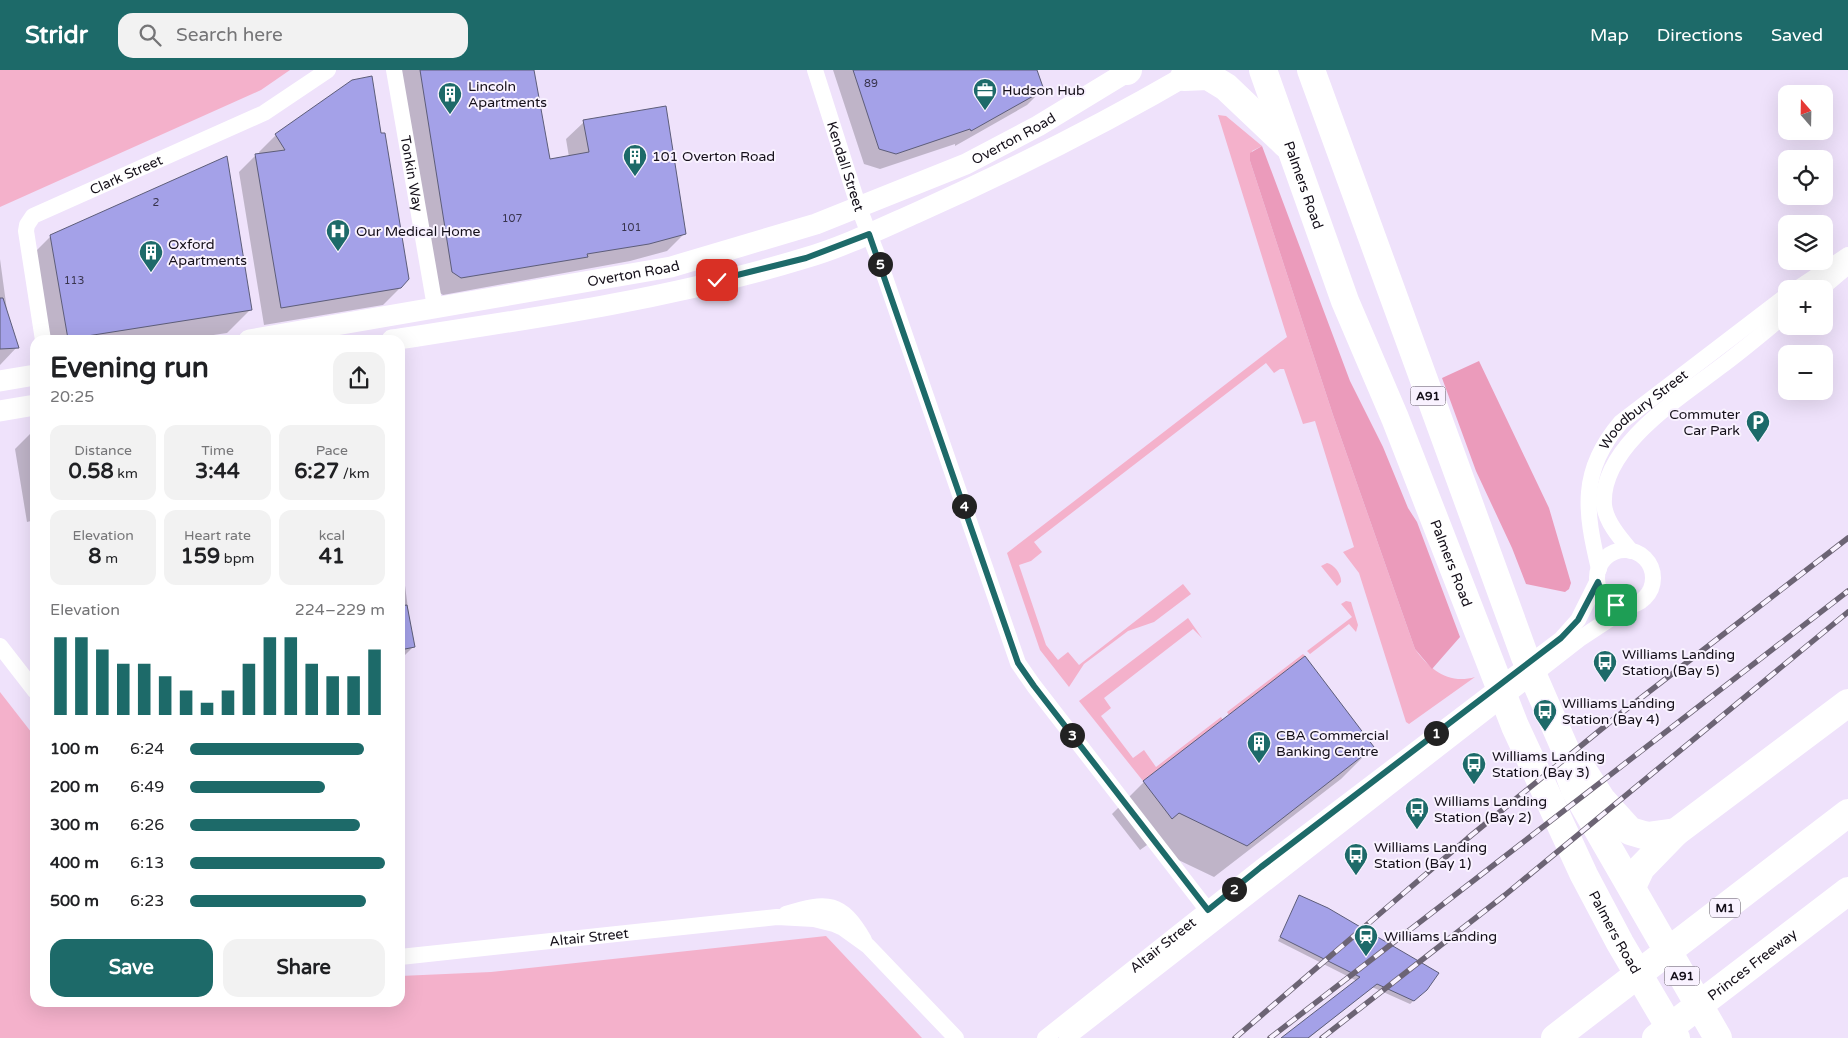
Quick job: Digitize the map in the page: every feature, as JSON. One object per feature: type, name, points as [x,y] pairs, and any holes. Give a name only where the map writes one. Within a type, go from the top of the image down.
[{"type":"highway","name":"Palmers Road","points":[[1263,70],[1345,301],[1395,418],[1479,637],[1542,788],[1584,875],[1632,964],[1676,1038]]},
{"type":"highway","points":[[1190,74],[1208,76],[1226,87],[1289,147]]},
{"type":"highway","name":"A91","points":[[1316,74],[1509,614],[1540,695],[1566,752],[1567,768],[1575,790],[1716,1035]]},
{"type":"highway","points":[[1632,964],[1629,907],[1632,887],[1641,868],[1676,832],[1848,703]]},
{"type":"highway","points":[[1566,752],[1584,772],[1602,800],[1630,831],[1647,836],[1676,832]]},
{"type":"highway","name":"M1","points":[[1555,1038],[1848,813]]},
{"type":"highway","name":"Princes Freeway","points":[[1656,1038],[1848,891]]},
{"type":"street","name":"Clark Street","points":[[42,335],[26,231],[27,225],[33,216],[264,113],[328,70]]},
{"type":"street","name":"Tonkin Way","points":[[394,70],[435,307]]},
{"type":"street","name":"Kendall Street","points":[[815,70],[859,208],[1018,663],[1212,916]]},
{"type":"street","name":"Overton Road","points":[[277,335],[671,267],[816,224],[966,164],[1038,126],[1128,70]]},
{"type":"street","name":"Overton Road","points":[[405,338],[653,295],[806,258],[869,234],[959,194],[1037,156],[1190,74]]},
{"type":"street","points":[[1810,280],[1848,255]]},
{"type":"street","points":[[1832,280],[1848,266]]},
{"type":"street","name":"Woodbury Street","points":[[1598,575],[1588,524],[1588,494],[1593,469],[1606,439],[1621,422],[1778,301]]},
{"type":"street","points":[[1768,330],[1766,309],[1778,313]]},
{"type":"street","name":"Woodbury Street","points":[[1631,551],[1610,521],[1604,505],[1608,479],[1624,449],[1650,420],[1778,321]]},
{"type":"street","points":[[0,381],[30,376]]},
{"type":"street","points":[[0,411],[30,405]]},
{"type":"street","points":[[1621,550],[1639,554],[1648,562],[1654,579],[1647,596],[1631,605],[1623,606],[1609,601],[1599,589],[1598,575],[1604,560],[1611,554],[1621,550]]},
{"type":"street","name":"Altair Street","points":[[1067,1038],[1212,916],[1261,867],[1561,638],[1578,620],[1598,575]]},
{"type":"street","name":"Altair Street","points":[[1045,1038],[1212,916],[1581,638],[1631,605]]},
{"type":"street","points":[[0,646],[30,685]]},
{"type":"street","name":"Altair Street","points":[[405,956],[777,917],[814,919],[834,924],[868,946],[956,1036]]},
{"type":"shaded area","points":[[0,70],[290,70],[261,90],[0,207]]},
{"type":"shaded area","points":[[1218,115],[1226,116],[1262,146],[1252,151],[1250,161],[1333,415],[1415,649],[1440,674],[1457,679],[1475,677],[1409,724],[1406,722],[1359,573],[1343,552],[1354,547],[1315,421],[1303,424],[1284,369],[1274,373],[1266,363],[1034,542],[1042,552],[1031,561],[1019,565],[1046,645],[1058,660],[1068,652],[1079,665],[1183,584],[1191,594],[1154,622],[1128,631],[1084,664],[1069,687],[1040,650],[1007,553],[1287,337]]},
{"type":"shaded area","points":[[1262,146],[1350,381],[1383,447],[1408,508],[1417,522],[1460,637],[1432,669],[1415,649],[1333,415],[1250,161],[1250,153]]},
{"type":"shaded area","points":[[1479,361],[1549,508],[1571,583],[1569,589],[1565,592],[1526,584],[1512,548],[1476,471],[1442,378]]},
{"type":"shaded area","points":[[1327,563],[1339,573],[1341,582],[1337,586],[1321,566]]},
{"type":"shaded area","points":[[1346,601],[1351,602],[1358,625],[1356,632],[1349,624],[1310,654],[1307,651],[1352,617],[1341,604]]},
{"type":"shaded area","points":[[1188,618],[1202,638],[1193,629],[1104,698],[1111,708],[1101,716],[1133,758],[1144,750],[1156,767],[1221,717],[1223,720],[1143,781],[1079,701]]},
{"type":"shaded area","points":[[1303,654],[1305,656],[1229,715],[1227,712]]},
{"type":"shaded area","points":[[0,692],[30,731],[30,1007],[405,1007],[405,976],[491,972],[826,936],[922,1038],[0,1038]]},
{"type":"building","points":[[420,70],[534,70],[550,159],[589,152],[583,120],[666,106],[686,234],[649,244],[587,254],[588,257],[461,278],[452,272]]},
{"type":"building","points":[[853,70],[1037,70],[1044,90],[971,131],[970,129],[896,154],[879,149]]},
{"type":"building","points":[[372,76],[381,133],[385,133],[409,279],[401,288],[281,308],[255,154],[285,150],[275,134],[352,80]]},
{"type":"building","name":"Oxford Apartments","points":[[227,156],[252,310],[93,335],[67,335],[50,235]]},
{"type":"building","points":[[0,298],[3,298],[19,348],[0,349]]},
{"type":"building","points":[[405,605],[407,605],[415,647],[405,649]]},
{"type":"building","name":"CBA Commercial Banking Centre","points":[[1305,656],[1374,747],[1247,846],[1179,813],[1172,819],[1143,781]]},
{"type":"building","name":"Williams Landing","points":[[1299,895],[1328,908],[1439,973],[1427,990],[1414,1001],[1377,984],[1308,1038],[1281,1038],[1360,977],[1280,937]]},
{"type":"railway","points":[[1235,1038],[1468,838],[1615,718],[1848,538]]},
{"type":"railway","points":[[1270,1038],[1848,591]]},
{"type":"railway","points":[[1322,1038],[1505,895],[1848,612]]},
{"type":"place","name":"Hudson Hub","points":[[985,111]]},
{"type":"place","name":"Lincoln Apartments","points":[[450,115]]},
{"type":"place","name":"101 Overton Road","points":[[635,177]]},
{"type":"place","name":"Our Medical Home","points":[[338,252]]},
{"type":"place","name":"Oxford Apartments","points":[[151,273]]},
{"type":"place","name":"Commuter Car Park","points":[[1758,443]]},
{"type":"place","name":"Williams Landing Station (Bay 5)","points":[[1605,683]]},
{"type":"place","name":"Williams Landing Station (Bay 4)","points":[[1545,732]]},
{"type":"place","name":"CBA Commercial Banking Centre","points":[[1259,764]]},
{"type":"place","name":"Williams Landing Station (Bay 3)","points":[[1474,785]]},
{"type":"place","name":"Williams Landing Station (Bay 2)","points":[[1417,830]]},
{"type":"place","name":"Williams Landing Station (Bay 1)","points":[[1356,876]]},
{"type":"place","name":"Williams Landing","points":[[1366,957]]},
{"type":"route","points":[[717,280],[806,258],[869,234],[1018,663],[1208,910],[1261,867],[1561,638],[1578,620],[1598,582],[1603,596],[1616,605]]}]
